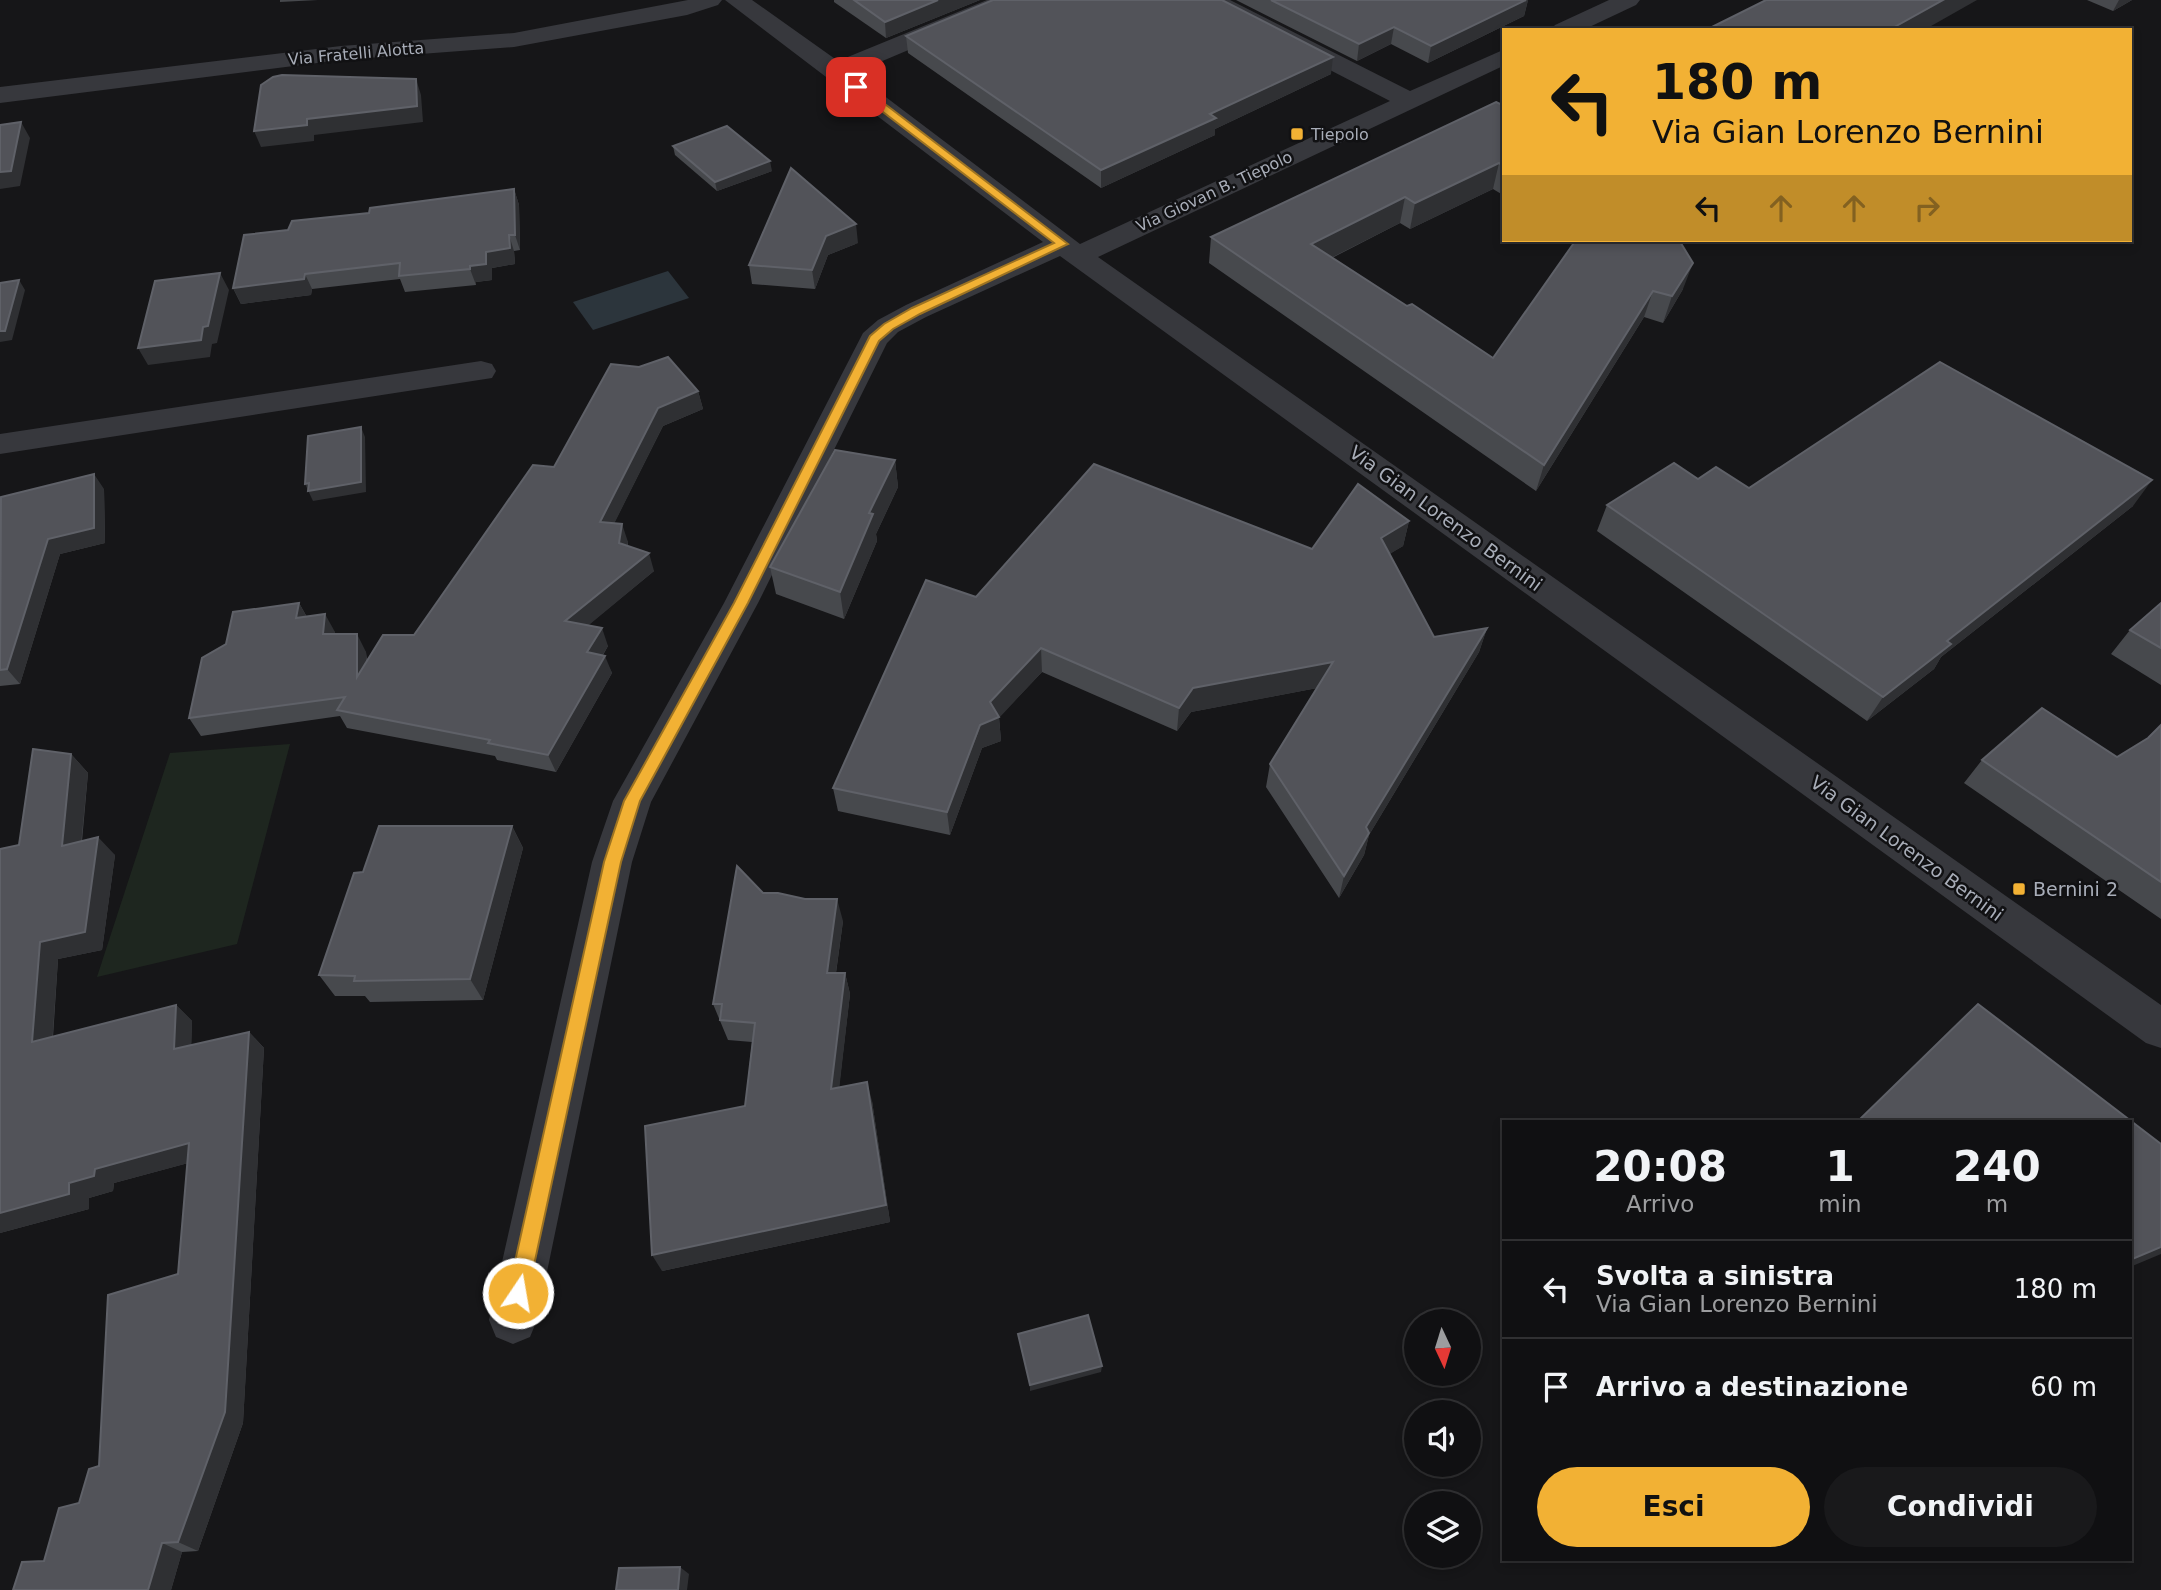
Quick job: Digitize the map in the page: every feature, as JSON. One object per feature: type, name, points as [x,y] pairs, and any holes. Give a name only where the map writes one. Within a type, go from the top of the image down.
[{"type":"street","name":"Via Fratelli Alotta","points":[[0,95],[341,53],[514,40],[687,8],[710,0]]},
{"type":"street","name":"Via Gian Lorenzo Bernini","points":[[737,0],[836,71],[1070,250],[2161,1029]]},
{"type":"street","points":[[836,71],[1007,0]]},
{"type":"street","points":[[1212,0],[1408,100]]},
{"type":"street","points":[[1565,28],[1586,9],[1628,0]]},
{"type":"street","name":"Via Giovan B. Tiepolo","points":[[513,1320],[612,862],[632,801],[741,603],[874,339],[888,327],[916,311],[1070,250],[1502,57]]},
{"type":"street","points":[[0,444],[481,371]]},
{"type":"shaded area","points":[[668,271],[689,298],[593,330],[573,302]]},
{"type":"shaded area","points":[[290,744],[237,944],[97,977],[170,753]]},
{"type":"building","points":[[854,0],[938,0],[885,22]]},
{"type":"building","points":[[993,0],[1222,0],[1333,57],[1210,114],[1216,118],[1101,170],[906,36]]},
{"type":"building","points":[[1271,0],[1526,0],[1431,46],[1394,27],[1359,44]]},
{"type":"building","points":[[1766,0],[1943,0],[1893,28],[1710,28]]},
{"type":"building","points":[[282,75],[416,79],[417,106],[307,119],[307,125],[254,131],[261,85]]},
{"type":"building","points":[[1496,102],[1502,103],[1502,165],[1499,163],[1415,203],[1405,197],[1311,244],[1407,306],[1412,304],[1493,358],[1575,242],[1680,242],[1693,263],[1672,296],[1653,291],[1544,465],[1211,237]]},
{"type":"building","points":[[21,122],[11,171],[0,172],[0,125]]},
{"type":"building","points":[[727,126],[770,161],[715,182],[673,146]]},
{"type":"building","points":[[791,168],[856,224],[826,236],[812,270],[749,265]]},
{"type":"building","points":[[514,189],[515,235],[509,235],[510,248],[486,252],[486,264],[470,266],[470,269],[399,276],[400,263],[305,274],[304,279],[233,288],[244,235],[288,230],[292,221],[369,213],[370,208]]},
{"type":"building","points":[[220,273],[208,326],[203,327],[201,340],[138,348],[155,281]]},
{"type":"building","points":[[19,280],[5,331],[0,331],[0,283]]},
{"type":"building","points":[[668,357],[698,391],[658,408],[600,522],[622,524],[619,543],[649,553],[565,621],[602,628],[587,652],[605,656],[548,755],[488,743],[490,740],[337,710],[345,697],[189,718],[202,658],[226,644],[233,612],[299,603],[296,618],[325,614],[323,634],[357,634],[357,677],[383,635],[414,635],[533,465],[554,467],[611,364],[639,367]]},
{"type":"building","points":[[1940,362],[2152,480],[1947,641],[1951,644],[1883,697],[1607,505],[1674,463],[1698,479],[1716,467],[1749,488]]},
{"type":"building","points":[[361,427],[361,482],[308,491],[309,483],[305,484],[308,436]]},
{"type":"building","points":[[835,450],[895,460],[869,513],[873,514],[840,592],[770,567]]},
{"type":"building","points":[[1094,464],[1312,549],[1358,484],[1409,521],[1381,538],[1434,637],[1487,628],[1366,827],[1369,833],[1344,876],[1270,764],[1333,662],[1193,688],[1179,708],[1041,648],[990,702],[999,717],[980,725],[947,812],[833,788],[926,580],[976,597]]},
{"type":"building","points":[[94,474],[94,528],[48,539],[7,669],[0,670],[1,497]]},
{"type":"building","points":[[2161,603],[2161,648],[2130,630]]},
{"type":"building","points":[[2042,708],[2117,757],[2148,738],[2161,725],[2161,882],[1982,760]]},
{"type":"building","points":[[33,749],[71,754],[62,846],[98,837],[85,932],[40,942],[32,1042],[176,1005],[174,1049],[249,1032],[225,1412],[178,1542],[162,1543],[148,1590],[13,1590],[22,1562],[44,1561],[59,1508],[79,1503],[89,1469],[99,1466],[108,1295],[178,1274],[189,1143],[95,1169],[94,1176],[69,1183],[69,1194],[0,1213],[0,849],[19,845]]},
{"type":"building","points":[[379,826],[512,826],[470,979],[354,981],[355,976],[319,975],[354,873],[363,872]]},
{"type":"building","points":[[737,866],[763,893],[778,893],[805,899],[837,899],[827,973],[845,973],[831,1089],[867,1082],[886,1205],[652,1255],[645,1126],[745,1106],[755,1023],[720,1020],[722,1004],[713,1004]]},
{"type":"building","points":[[1978,1004],[2130,1120],[1859,1120]]},
{"type":"building","points":[[2132,1122],[2161,1144],[2161,1247],[2132,1259]]},
{"type":"building","points":[[1088,1315],[1102,1366],[1030,1385],[1018,1334]]},
{"type":"building","points":[[680,1567],[678,1590],[616,1590],[619,1568]]},
{"type":"place","name":"Tiepolo","points":[[1297,134]]},
{"type":"place","name":"Bernini 2","points":[[2019,889]]},
{"type":"route","points":[[518,1293],[612,862],[632,801],[741,603],[874,339],[888,327],[916,311],[1062,244],[856,87]]}]
